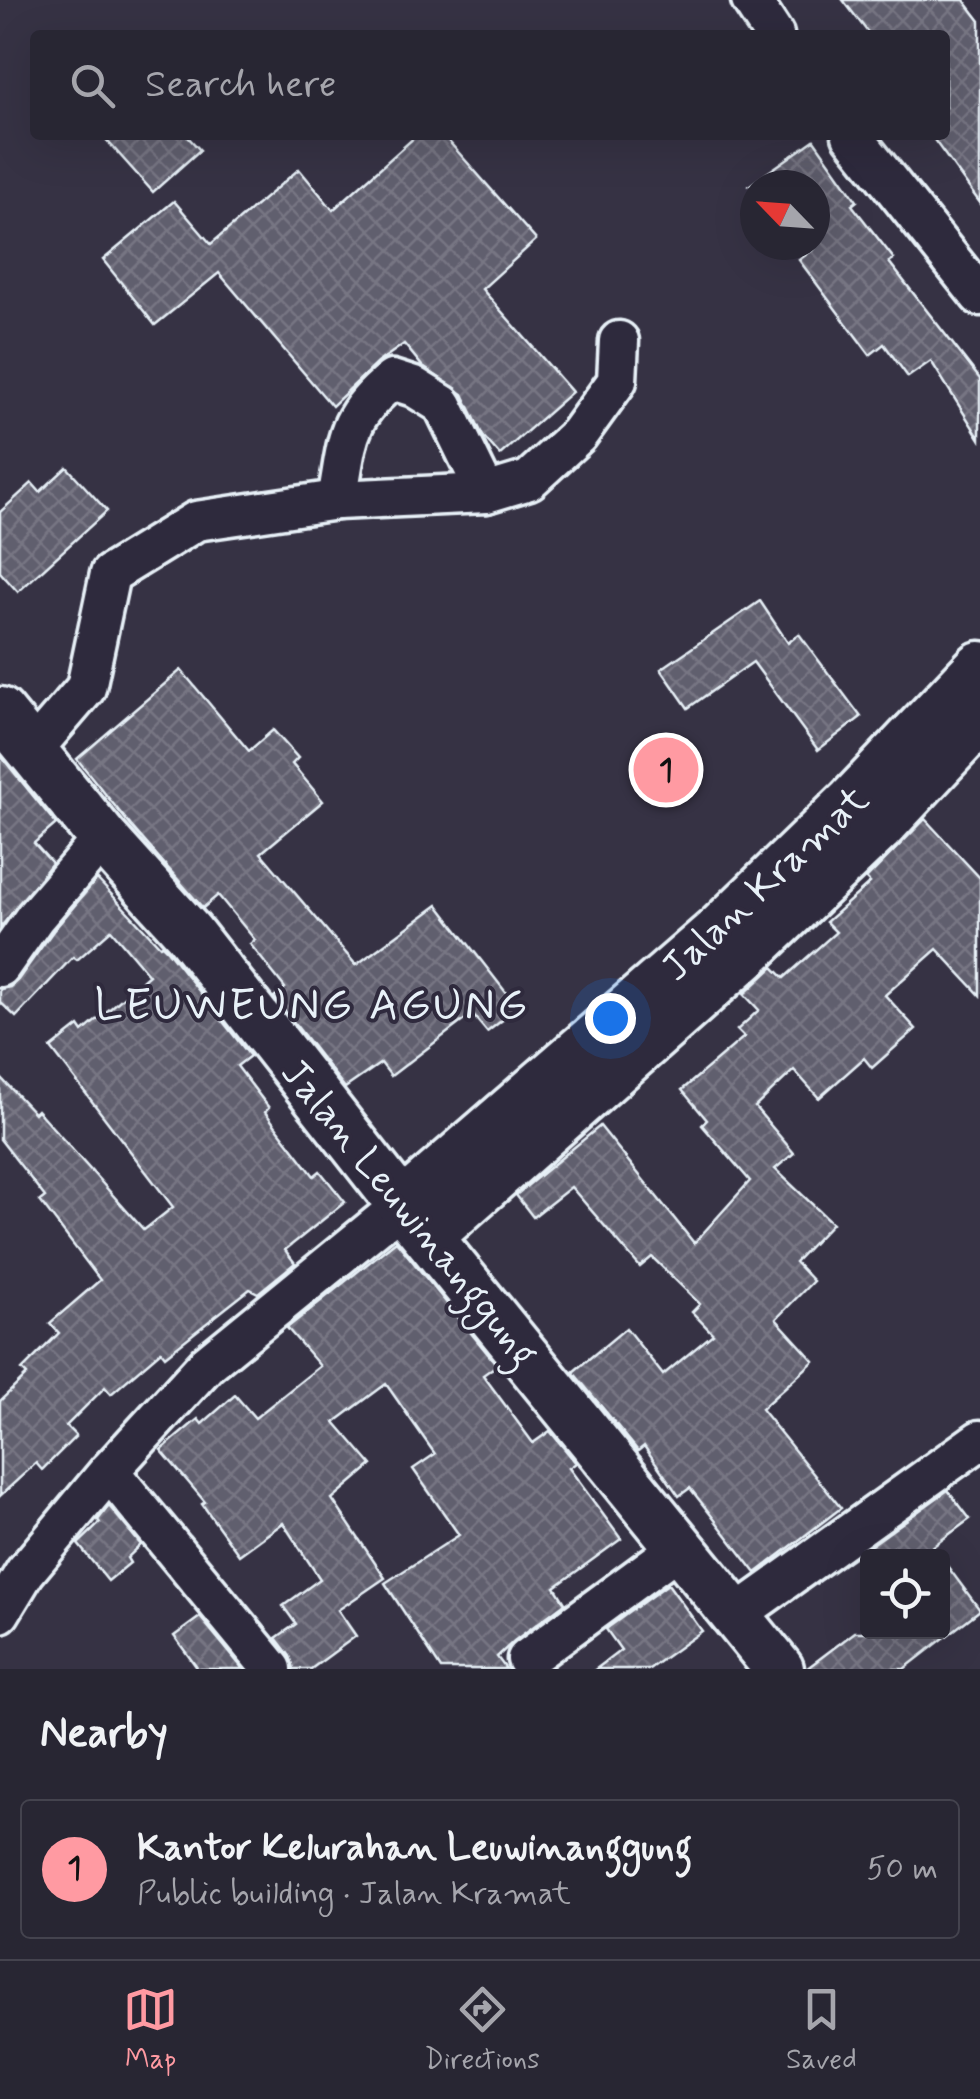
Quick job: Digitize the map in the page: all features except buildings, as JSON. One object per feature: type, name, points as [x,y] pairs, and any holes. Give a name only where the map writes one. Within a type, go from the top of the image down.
[{"type":"main road","name":"Jalan Kramat","points":[[416,1220],[851,802],[980,666]]},
{"type":"main road","name":"Jalan Leuwinanggung","points":[[0,712],[103,838],[188,932],[779,1669]]},
{"type":"main road","name":"Jalan Kramat","points":[[416,1220],[764,938],[878,830],[980,720]]},
{"type":"street","points":[[751,0],[771,30]]},
{"type":"street","points":[[856,140],[980,296]]},
{"type":"street","points":[[31,752],[86,688],[110,574],[196,521],[337,500],[486,494],[530,480],[578,435],[617,381],[619,340]]},
{"type":"street","points":[[337,500],[352,424],[367,400],[392,380],[414,387],[443,405],[486,494]]},
{"type":"street","points":[[0,967],[35,916],[103,838]]},
{"type":"street","points":[[0,1613],[25,1572],[109,1471],[208,1364],[361,1238],[416,1220]]},
{"type":"street","points":[[736,1614],[980,1440]]},
{"type":"street","points":[[109,1471],[272,1669]]},
{"type":"street","points":[[526,1659],[681,1546]]},
{"type":"place","name":"Kantor Kelurahan Leuwinanggung","points":[[666,770]]},
{"type":"district","name":"LEUWEUNG AGUNG","points":[[312,1003]]}]
